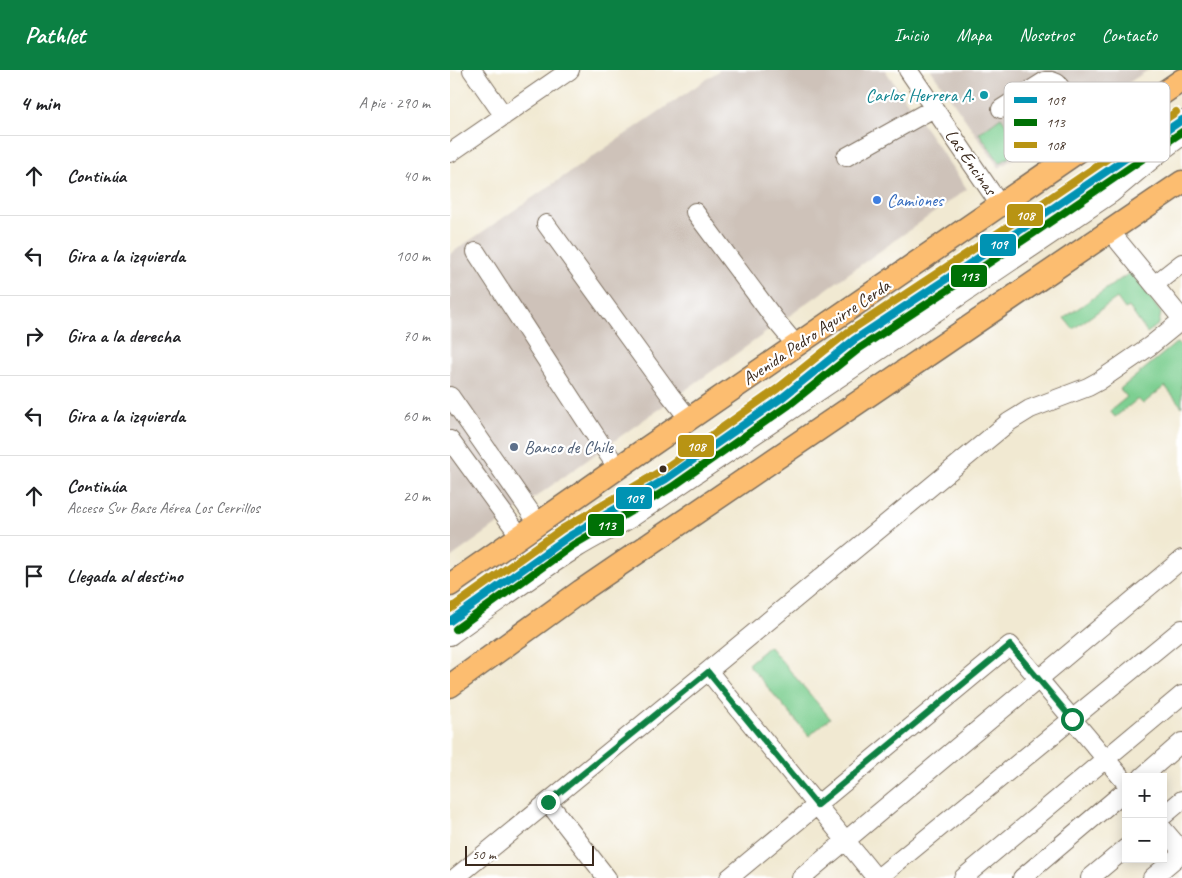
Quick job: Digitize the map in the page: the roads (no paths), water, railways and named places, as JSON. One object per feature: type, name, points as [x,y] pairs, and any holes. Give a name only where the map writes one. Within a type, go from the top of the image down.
[{"type":"main road","name":"Avenida Pedro Aguirre Cerda","points":[[1170,88],[1182,80]]},
{"type":"main road","name":"Avenida Pedro Aguirre Cerda","points":[[450,585],[1062,162]]},
{"type":"main road","points":[[450,686],[580,591],[1182,182]]},
{"type":"street","points":[[472,70],[504,116]]},
{"type":"street","points":[[450,153],[570,70]]},
{"type":"street","name":"Las Encinas","points":[[908,70],[1000,205]]},
{"type":"street","points":[[846,157],[934,108]]},
{"type":"street","points":[[1170,128],[1182,120]]},
{"type":"street","points":[[1170,145],[1182,136]]},
{"type":"street","points":[[450,621],[568,537],[666,479],[783,398],[854,340],[1120,162]]},
{"type":"street","points":[[450,636],[539,572],[579,547],[634,517],[1112,194],[1150,162]]},
{"type":"street","points":[[695,212],[796,345]]},
{"type":"street","points":[[546,224],[689,419]]},
{"type":"street","points":[[455,878],[708,672],[1009,422],[1030,409],[1099,381],[1150,346],[1182,320],[1110,231]]},
{"type":"street","points":[[476,252],[618,468]]},
{"type":"street","points":[[1154,285],[1182,263]]},
{"type":"street","points":[[450,396],[529,530]]},
{"type":"street","points":[[450,440],[529,530]]},
{"type":"street","points":[[801,878],[1182,559]]},
{"type":"street","points":[[708,672],[877,878],[1182,628]]},
{"type":"street","points":[[729,878],[1010,645],[1122,778]]},
{"type":"street","points":[[963,878],[1182,695]]},
{"type":"street","points":[[1147,773],[1182,742]]},
{"type":"street","points":[[1022,878],[1122,793]]},
{"type":"street","points":[[1167,813],[1182,800]]},
{"type":"street","points":[[548,802],[607,878]]},
{"type":"street","points":[[1152,878],[1182,852],[1167,833]]},
{"type":"street","points":[[1090,878],[1122,851]]},
{"type":"place","name":"Carlos Herrera A.","points":[[984,95]]},
{"type":"place","name":"Camiones","points":[[877,200]]},
{"type":"place","name":"Banco de Chile","points":[[514,447]]}]
